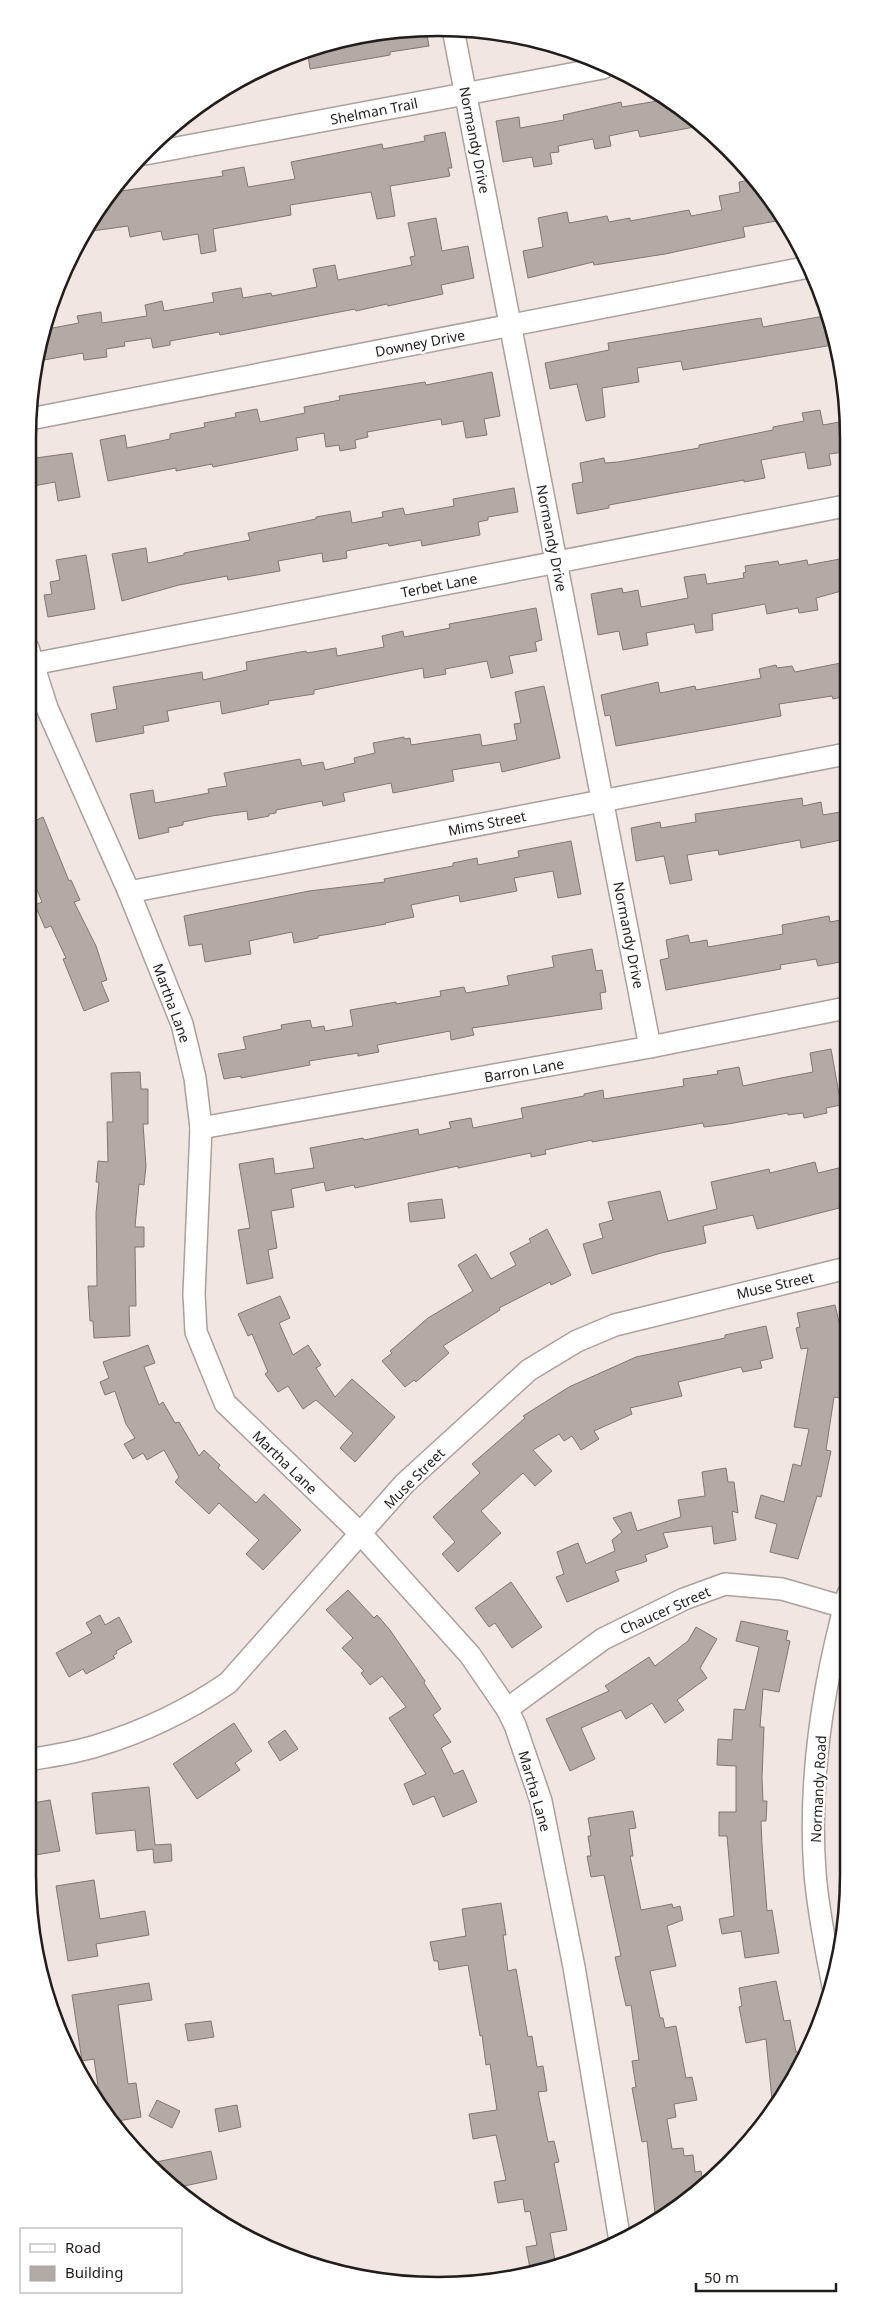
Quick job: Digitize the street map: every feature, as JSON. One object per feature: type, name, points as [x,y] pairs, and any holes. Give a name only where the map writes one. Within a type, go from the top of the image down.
[{"type":"street","name":"Normandy Drive","points":[[455,37],[650,1047]]},
{"type":"street","name":"Shelman Trail","points":[[156,152],[597,69]]},
{"type":"street","name":"Downey Drive","points":[[37,418],[802,269]]},
{"type":"street","name":"Terbet Lane","points":[[36,655],[557,562],[840,507]]},
{"type":"street","name":"Martha Lane","points":[[36,674],[47,708],[129,892],[182,1024],[195,1078],[201,1128],[194,1294],[196,1332],[225,1403],[360,1534],[470,1655],[507,1709],[515,1725],[540,1801],[574,1967],[619,2234]]},
{"type":"street","name":"Mims Street","points":[[129,892],[840,755]]},
{"type":"street","name":"Barron Lane","points":[[201,1128],[650,1047],[840,1009]]},
{"type":"street","name":"Muse Street","points":[[36,1758],[95,1747],[151,1726],[198,1704],[228,1683],[405,1483],[529,1370],[577,1341],[615,1325],[840,1270]]},
{"type":"street","name":"Chaucer Street","points":[[507,1709],[603,1639],[684,1599],[726,1584],[782,1589],[840,1599]]},
{"type":"street","name":"Normandy Road","points":[[830,1964],[815,1872],[814,1816],[817,1756],[827,1678],[840,1625]]},
{"type":"building","points":[[427,36],[429,46],[390,52],[390,55],[310,69],[308,58],[334,50],[386,40]]},
{"type":"building","points":[[656,101],[693,127],[640,137],[638,130],[609,136],[611,146],[595,149],[593,139],[558,146],[559,152],[550,153],[552,164],[534,167],[532,157],[503,162],[496,121],[519,117],[520,128],[564,120],[563,115],[621,102],[622,107]]},
{"type":"building","points":[[445,132],[452,168],[448,168],[450,176],[390,186],[395,216],[377,219],[371,192],[290,205],[291,215],[213,229],[216,251],[201,254],[198,234],[163,240],[161,231],[130,237],[128,226],[94,231],[121,191],[223,176],[222,171],[244,167],[248,187],[295,179],[291,162],[382,144],[383,149],[425,141],[424,136]]},
{"type":"building","points":[[746,181],[776,221],[743,227],[745,237],[665,254],[594,265],[593,262],[528,278],[523,251],[543,247],[538,218],[567,212],[569,223],[607,216],[609,222],[630,218],[630,221],[689,210],[691,216],[722,210],[719,196],[740,192],[739,182]]},
{"type":"building","points":[[436,218],[442,251],[468,246],[474,278],[441,285],[443,294],[388,306],[387,304],[356,311],[355,309],[220,335],[219,332],[170,341],[170,345],[153,348],[151,338],[124,342],[125,346],[106,349],[107,357],[84,360],[83,353],[44,360],[52,328],[79,323],[77,316],[101,312],[102,323],[147,316],[145,305],[162,301],[164,311],[214,302],[212,293],[241,288],[243,298],[271,293],[272,296],[317,287],[313,269],[335,265],[338,280],[412,265],[410,257],[415,256],[408,223]]},
{"type":"building","points":[[820,317],[829,346],[683,370],[681,361],[637,368],[639,382],[602,388],[605,417],[586,421],[577,384],[550,389],[545,363],[609,350],[608,343],[761,318],[763,327]]},
{"type":"building","points":[[492,372],[500,416],[484,419],[487,435],[466,438],[463,421],[442,425],[441,419],[367,432],[368,437],[355,440],[356,448],[340,451],[339,445],[326,447],[324,433],[296,438],[298,450],[213,467],[212,464],[176,471],[176,468],[108,481],[100,440],[125,435],[127,448],[170,439],[170,434],[205,427],[204,423],[236,417],[235,413],[257,409],[260,422],[305,413],[304,407],[340,400],[339,396],[425,382],[426,385]]},
{"type":"building","points":[[820,410],[823,425],[839,422],[840,453],[829,454],[831,465],[808,469],[805,452],[761,460],[765,478],[744,482],[744,480],[609,505],[609,508],[577,514],[572,484],[583,482],[580,463],[604,458],[605,463],[618,462],[699,448],[699,445],[773,430],[773,427],[804,421],[802,413]]},
{"type":"building","points":[[72,453],[80,497],[58,501],[55,482],[36,486],[36,458]]},
{"type":"building","points":[[514,488],[518,512],[488,517],[488,520],[478,522],[480,535],[422,546],[421,540],[389,546],[388,543],[346,551],[347,558],[323,562],[322,553],[278,561],[280,571],[228,580],[227,576],[179,585],[122,601],[112,554],[146,548],[148,563],[184,555],[184,553],[250,540],[248,533],[316,519],[316,517],[350,511],[352,523],[383,517],[382,512],[403,508],[405,515],[454,506],[453,499]]},
{"type":"building","points":[[86,555],[95,609],[48,617],[44,595],[52,594],[50,582],[60,580],[56,560]]},
{"type":"building","points":[[840,559],[840,591],[816,598],[818,610],[799,613],[798,608],[767,614],[765,604],[712,614],[713,630],[696,633],[694,624],[646,633],[648,645],[623,650],[619,631],[598,635],[591,594],[622,588],[623,593],[638,590],[641,607],[688,598],[684,577],[705,574],[707,584],[744,578],[745,566],[778,561],[779,565],[807,560],[808,565]]},
{"type":"building","points":[[536,608],[542,640],[535,642],[537,651],[509,656],[513,673],[491,678],[487,661],[445,669],[446,674],[424,678],[423,668],[314,690],[314,694],[268,701],[269,704],[222,714],[220,701],[167,711],[169,721],[143,726],[144,733],[96,742],[91,714],[117,709],[113,687],[202,672],[203,680],[247,670],[246,662],[306,651],[307,653],[336,648],[337,656],[384,647],[382,636],[403,631],[404,637],[450,628],[449,624]]},
{"type":"building","points":[[840,663],[840,697],[833,699],[832,696],[779,704],[781,716],[616,746],[610,715],[605,716],[601,695],[658,682],[660,693],[695,686],[696,690],[761,678],[759,669],[776,665],[777,668],[792,666],[795,672]]},
{"type":"building","points":[[544,686],[560,758],[502,772],[500,762],[452,770],[454,781],[393,793],[391,783],[343,793],[345,801],[323,806],[322,801],[276,810],[276,813],[269,814],[269,816],[248,820],[247,811],[212,816],[183,822],[183,825],[168,828],[169,832],[139,839],[130,794],[153,790],[155,803],[209,793],[208,789],[227,786],[224,773],[300,759],[302,766],[323,762],[325,770],[355,763],[354,758],[375,753],[373,743],[404,737],[404,739],[410,738],[411,745],[480,734],[482,746],[517,740],[514,724],[521,723],[515,692]]},
{"type":"building","points":[[802,798],[803,806],[821,802],[823,815],[840,812],[840,840],[801,848],[800,840],[719,855],[718,850],[687,855],[692,880],[670,884],[664,856],[636,861],[631,828],[660,822],[661,828],[696,822],[695,814]]},
{"type":"building","points":[[43,817],[69,881],[71,880],[80,900],[74,902],[96,946],[107,980],[101,982],[109,1001],[84,1011],[63,959],[66,958],[51,926],[45,928],[36,907],[36,905],[42,902],[36,887],[36,820]]},
{"type":"building","points":[[571,841],[581,894],[558,898],[553,871],[514,878],[517,891],[460,902],[459,895],[411,905],[414,917],[386,924],[318,936],[318,938],[294,943],[292,932],[249,941],[251,954],[205,962],[202,944],[189,946],[184,916],[309,891],[385,882],[384,879],[453,866],[453,863],[477,858],[478,865],[519,857],[518,851]]},
{"type":"building","points":[[829,916],[830,922],[840,920],[840,962],[818,966],[816,959],[780,965],[781,969],[666,990],[660,960],[669,958],[666,940],[688,935],[690,943],[707,940],[708,947],[783,934],[782,925]]},
{"type":"building","points":[[592,949],[596,971],[602,970],[606,992],[600,993],[602,1009],[472,1028],[474,1035],[451,1040],[450,1031],[377,1045],[379,1052],[358,1056],[358,1053],[309,1061],[310,1065],[241,1078],[241,1076],[224,1079],[218,1054],[246,1049],[243,1037],[282,1029],[281,1025],[310,1020],[312,1028],[324,1026],[325,1031],[353,1026],[350,1010],[441,996],[440,991],[464,987],[466,993],[509,985],[507,976],[554,967],[552,956]]},
{"type":"building","points":[[831,1049],[840,1105],[826,1108],[827,1113],[804,1118],[803,1113],[788,1115],[788,1113],[728,1124],[704,1127],[703,1123],[592,1142],[592,1140],[545,1150],[546,1154],[531,1157],[531,1153],[355,1188],[354,1185],[326,1191],[324,1182],[291,1189],[294,1207],[271,1211],[277,1248],[268,1250],[273,1278],[247,1284],[238,1230],[250,1228],[239,1164],[273,1158],[275,1174],[314,1168],[310,1148],[418,1129],[419,1135],[451,1128],[449,1122],[471,1118],[473,1128],[523,1118],[521,1108],[584,1096],[584,1094],[603,1090],[604,1099],[684,1086],[683,1079],[718,1074],[717,1071],[739,1067],[743,1086],[813,1072],[810,1053]]},
{"type":"building","points":[[140,1072],[141,1089],[148,1089],[148,1124],[143,1124],[146,1166],[144,1185],[139,1184],[135,1227],[144,1227],[144,1247],[135,1247],[136,1306],[129,1306],[130,1336],[94,1338],[93,1321],[90,1321],[88,1286],[97,1286],[96,1213],[99,1182],[96,1182],[98,1161],[108,1162],[107,1122],[113,1122],[111,1073]]},
{"type":"building","points":[[815,1162],[818,1173],[840,1168],[840,1208],[757,1229],[753,1215],[703,1226],[706,1243],[661,1253],[592,1274],[583,1244],[603,1238],[599,1224],[613,1220],[608,1202],[660,1191],[668,1221],[717,1209],[711,1182],[769,1169],[770,1173]]},
{"type":"building","points":[[442,1199],[445,1218],[410,1222],[408,1203]]},
{"type":"building","points":[[547,1229],[571,1275],[551,1285],[550,1282],[499,1308],[500,1310],[443,1346],[449,1353],[416,1382],[414,1380],[405,1387],[382,1361],[392,1353],[390,1351],[428,1318],[473,1291],[458,1265],[476,1254],[491,1279],[516,1265],[510,1253],[531,1242],[529,1239]]},
{"type":"building","points":[[280,1296],[290,1318],[279,1323],[293,1355],[308,1345],[321,1365],[316,1368],[335,1397],[352,1379],[395,1417],[355,1462],[340,1448],[353,1433],[316,1400],[303,1409],[288,1386],[278,1392],[265,1374],[268,1372],[252,1334],[248,1336],[238,1314]]},
{"type":"building","points":[[835,1305],[840,1326],[840,1398],[834,1397],[826,1450],[831,1451],[821,1497],[817,1496],[798,1559],[770,1552],[777,1524],[755,1518],[761,1495],[784,1502],[793,1464],[801,1466],[809,1429],[794,1427],[808,1348],[801,1349],[796,1328],[800,1327],[797,1313]]},
{"type":"building","points":[[766,1326],[773,1358],[760,1361],[762,1368],[743,1372],[741,1367],[678,1382],[682,1396],[630,1408],[632,1414],[594,1431],[599,1439],[581,1450],[572,1436],[564,1441],[559,1434],[533,1450],[552,1471],[535,1486],[523,1473],[481,1511],[501,1533],[458,1572],[442,1554],[455,1542],[433,1517],[480,1473],[472,1464],[525,1418],[523,1416],[569,1387],[636,1357],[725,1338],[725,1335]]},
{"type":"building","points":[[148,1345],[155,1363],[144,1367],[159,1405],[163,1402],[175,1423],[179,1422],[199,1456],[204,1450],[220,1465],[218,1468],[256,1503],[264,1494],[301,1530],[263,1570],[246,1554],[259,1540],[219,1503],[209,1514],[175,1482],[179,1477],[164,1450],[147,1460],[143,1453],[133,1459],[124,1444],[135,1438],[126,1424],[115,1391],[105,1395],[100,1382],[109,1378],[103,1362]]},
{"type":"building","points":[[726,1468],[728,1482],[734,1482],[738,1513],[732,1511],[736,1540],[714,1544],[712,1526],[663,1533],[668,1547],[645,1555],[647,1561],[615,1571],[619,1581],[567,1602],[556,1577],[564,1574],[557,1552],[578,1543],[586,1564],[615,1551],[612,1540],[622,1532],[613,1518],[631,1512],[637,1531],[681,1517],[678,1500],[705,1496],[702,1472]]},
{"type":"building","points":[[511,1582],[542,1627],[512,1648],[495,1623],[489,1627],[475,1608]]},
{"type":"building","points":[[348,1590],[374,1618],[377,1615],[390,1630],[425,1681],[424,1683],[441,1709],[433,1715],[451,1742],[441,1748],[454,1774],[463,1770],[477,1802],[443,1817],[434,1796],[413,1805],[404,1784],[426,1774],[389,1718],[406,1707],[382,1676],[370,1685],[361,1673],[364,1671],[342,1648],[353,1638],[326,1610]]},
{"type":"building","points":[[100,1615],[105,1625],[119,1617],[132,1642],[116,1651],[117,1653],[113,1656],[115,1658],[86,1674],[83,1669],[69,1677],[56,1653],[92,1633],[86,1623]]},
{"type":"building","points":[[741,1621],[788,1631],[786,1640],[790,1641],[779,1692],[763,1689],[760,1727],[764,1727],[763,1801],[767,1801],[766,1821],[761,1821],[767,1911],[772,1910],[779,1953],[745,1958],[741,1931],[722,1934],[719,1919],[734,1916],[727,1836],[719,1836],[719,1812],[736,1812],[736,1766],[717,1765],[718,1739],[732,1740],[734,1709],[745,1710],[759,1647],[736,1641]]},
{"type":"building","points":[[696,1627],[717,1639],[700,1668],[707,1678],[677,1700],[684,1710],[665,1723],[652,1703],[626,1719],[621,1710],[581,1728],[595,1759],[570,1771],[546,1719],[609,1691],[605,1686],[649,1657],[655,1666],[688,1641]]},
{"type":"building","points":[[234,1723],[252,1751],[235,1763],[240,1770],[197,1799],[173,1764]]},
{"type":"building","points":[[285,1730],[298,1749],[280,1761],[268,1742]]},
{"type":"building","points":[[149,1787],[155,1845],[171,1844],[172,1861],[154,1863],[153,1849],[137,1851],[135,1830],[96,1834],[92,1793]]},
{"type":"building","points":[[50,1800],[60,1851],[36,1855],[36,1803]]},
{"type":"building","points":[[633,1811],[636,1828],[629,1829],[633,1856],[630,1856],[641,1910],[672,1904],[673,1908],[680,1906],[683,1920],[667,1926],[676,1966],[650,1971],[660,2018],[663,2018],[665,2028],[676,2026],[686,2078],[692,2077],[697,2100],[674,2104],[676,2117],[667,2119],[672,2149],[683,2148],[684,2156],[693,2155],[695,2172],[701,2171],[702,2178],[683,2194],[655,2213],[647,2141],[642,2142],[632,2088],[636,2087],[632,2061],[639,2060],[631,2005],[626,2006],[615,1957],[621,1956],[604,1875],[591,1877],[587,1856],[591,1856],[588,1836],[591,1836],[588,1818]]},
{"type":"building","points":[[94,1880],[100,1919],[145,1911],[149,1935],[96,1944],[98,1956],[68,1961],[56,1886]]},
{"type":"building","points":[[501,1903],[506,1935],[503,1935],[508,1971],[516,1969],[528,2037],[532,2036],[537,2067],[543,2066],[547,2091],[538,2092],[548,2142],[554,2141],[559,2162],[554,2163],[567,2230],[550,2233],[555,2259],[529,2266],[526,2247],[537,2245],[530,2211],[525,2212],[523,2199],[498,2203],[494,2182],[506,2180],[496,2135],[473,2139],[469,2114],[497,2110],[490,2064],[486,2065],[482,2035],[480,2036],[468,1965],[439,1970],[438,1961],[434,1961],[430,1942],[466,1936],[462,1909]]},
{"type":"building","points":[[776,1981],[784,2021],[790,2020],[796,2052],[798,2052],[772,2098],[766,2039],[746,2043],[739,2007],[742,2006],[739,1988]]},
{"type":"building","points":[[149,1983],[152,2000],[118,2005],[128,2084],[136,2083],[141,2117],[120,2121],[98,2089],[94,2059],[82,2061],[72,1995]]},
{"type":"building","points":[[211,2021],[214,2037],[188,2041],[185,2024]]},
{"type":"building","points":[[157,2100],[180,2111],[172,2128],[149,2116]]},
{"type":"building","points":[[237,2105],[241,2127],[219,2132],[215,2109]]},
{"type":"building","points":[[211,2151],[217,2179],[184,2186],[157,2162]]}]
